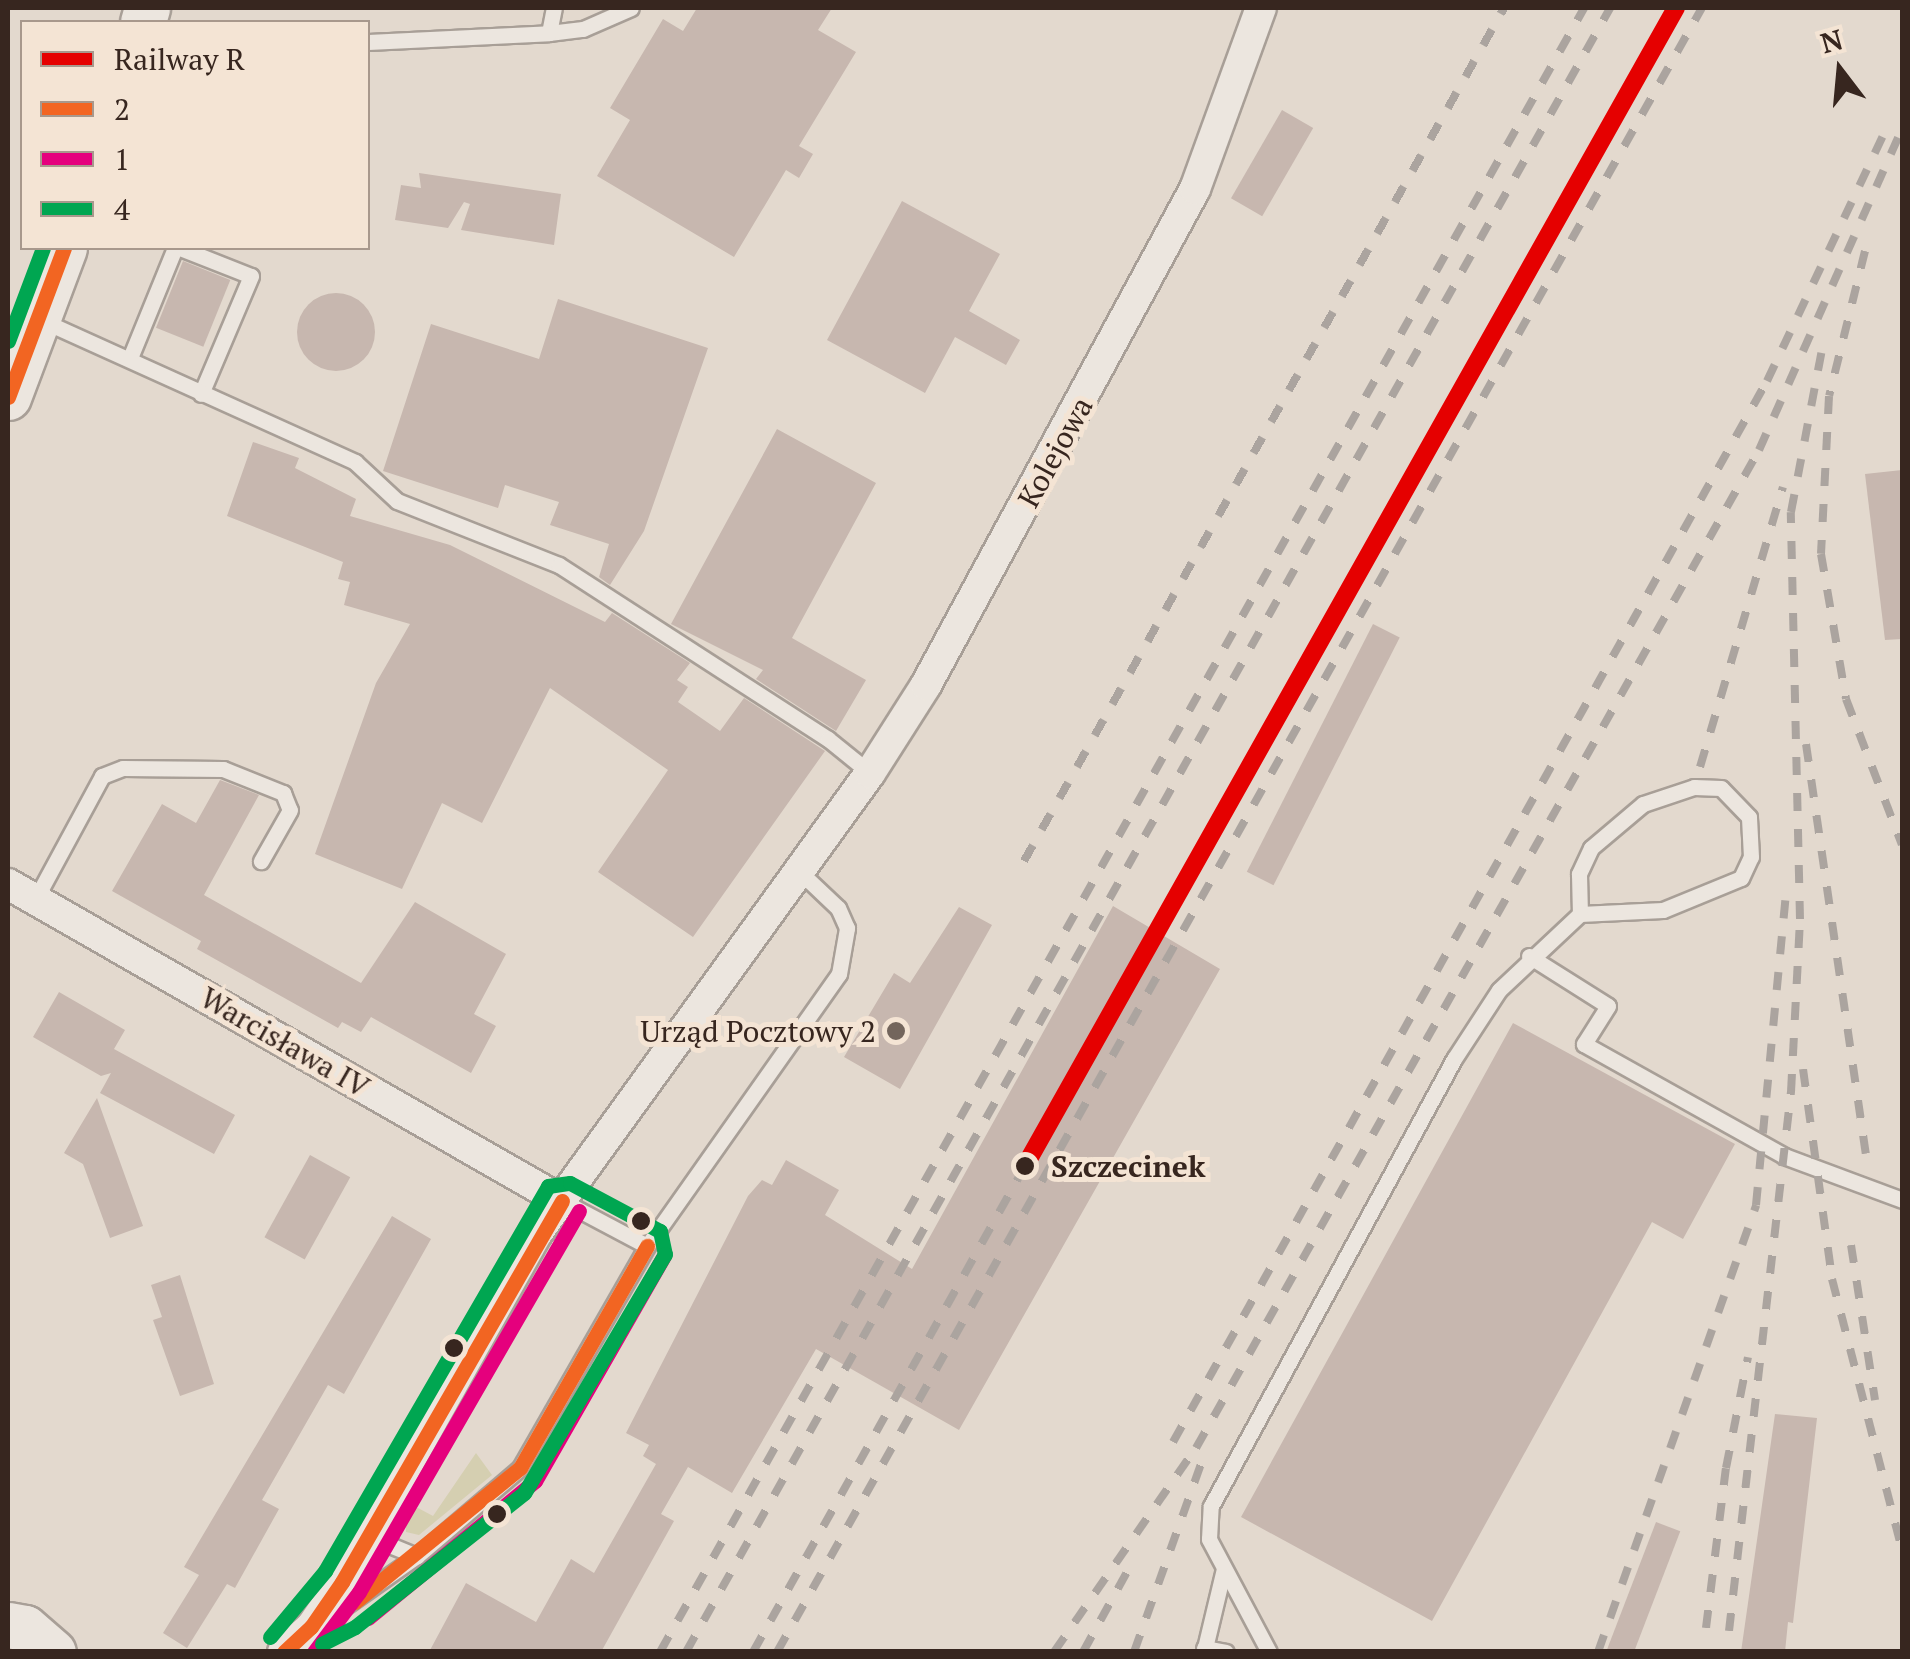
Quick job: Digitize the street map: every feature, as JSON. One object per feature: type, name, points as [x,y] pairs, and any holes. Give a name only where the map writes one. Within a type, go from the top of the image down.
[{"type":"street","name":"Kolejowa","points":[[283,1652],[312,1627],[562,1201],[870,773],[926,685],[1171,238],[1218,133],[1261,8]]},
{"type":"street","points":[[8,397],[63,250]]},
{"type":"street","name":"Warcisława IV","points":[[8,884],[562,1201]]},
{"type":"street","points":[[8,1625],[26,1628],[53,1652]]},
{"type":"lane","points":[[549,32],[554,8]]},
{"type":"lane","points":[[370,42],[549,32],[610,20],[630,8]]},
{"type":"lane","points":[[130,358],[177,250]]},
{"type":"lane","points":[[183,250],[251,276],[201,394]]},
{"type":"lane","points":[[37,318],[356,462],[396,502],[559,566],[828,739],[870,773]]},
{"type":"lane","points":[[35,900],[102,776],[123,768],[222,768],[283,793],[290,810],[261,861]]},
{"type":"lane","points":[[1268,1652],[1209,1539],[1211,1506],[1454,1059],[1529,956],[1580,914],[1663,910],[1719,892],[1741,878],[1751,857],[1749,817],[1721,788],[1694,787],[1643,804],[1591,848],[1579,874],[1580,914]]},
{"type":"lane","points":[[312,1627],[417,1556],[520,1468],[647,1246],[839,974],[847,928],[838,908],[798,871]]},
{"type":"lane","points":[[1529,956],[1608,1006],[1584,1044],[1784,1156],[1902,1200]]},
{"type":"lane","points":[[562,1201],[647,1246]]},
{"type":"lane","points":[[377,1521],[392,1546],[417,1556]]},
{"type":"lane","points":[[1224,1569],[1204,1650],[1226,1652]]},
{"type":"shaded area","points":[[476,1453],[492,1475],[419,1535],[406,1532],[405,1512],[418,1508],[433,1516]]},
{"type":"building","points":[[697,8],[832,8],[818,30],[856,52],[799,146],[813,154],[799,178],[786,170],[734,257],[597,176],[630,120],[610,108],[663,19],[683,31]]},
{"type":"building","points":[[1282,110],[1313,128],[1262,216],[1231,198]]},
{"type":"building","points":[[419,173],[561,194],[554,245],[461,230],[470,204],[464,202],[448,228],[395,220],[401,185],[421,188]]},
{"type":"building","points":[[902,201],[1000,254],[969,311],[1020,340],[1006,365],[955,337],[925,393],[827,340]]},
{"type":"building","points":[[183,261],[230,280],[203,347],[156,328]]},
{"type":"building","points":[[336,293],[351,296],[363,305],[372,317],[372,347],[363,359],[351,368],[336,371],[321,368],[309,359],[300,347],[297,332],[300,317],[309,305],[321,296]]},
{"type":"building","points":[[558,299],[708,348],[644,531],[610,585],[599,577],[609,544],[550,525],[559,502],[505,485],[498,508],[383,471],[431,324],[539,359]]},
{"type":"building","points":[[777,429],[876,483],[792,638],[866,680],[836,731],[756,679],[763,670],[671,624]]},
{"type":"building","points":[[253,442],[299,458],[295,468],[356,499],[350,516],[450,545],[605,622],[612,613],[690,663],[677,680],[688,687],[678,702],[720,731],[744,698],[825,751],[693,937],[598,872],[668,770],[550,688],[482,823],[442,803],[402,889],[315,854],[376,683],[410,624],[344,605],[350,582],[338,579],[343,562],[227,516]]},
{"type":"building","points":[[1902,470],[1902,639],[1885,640],[1865,474]]},
{"type":"building","points":[[1373,624],[1400,638],[1274,885],[1247,872]]},
{"type":"building","points":[[220,780],[259,795],[204,895],[361,983],[415,902],[506,954],[474,1014],[496,1026],[471,1073],[371,1017],[361,1032],[342,1022],[338,1028],[197,949],[201,941],[112,891],[162,804],[196,823]]},
{"type":"building","points":[[1113,906],[1220,969],[959,1430],[816,1349],[732,1493],[688,1467],[661,1514],[674,1521],[601,1652],[429,1652],[466,1583],[536,1622],[571,1559],[594,1573],[656,1464],[643,1456],[649,1445],[626,1433],[748,1196],[762,1180],[772,1185],[786,1160],[839,1190],[825,1215],[912,1269]]},
{"type":"building","name":"Urząd Pocztowy 2","points":[[959,907],[992,925],[900,1089],[844,1057],[894,973],[910,983]]},
{"type":"building","points":[[59,992],[125,1030],[114,1049],[235,1115],[214,1154],[100,1093],[111,1073],[101,1076],[33,1037]]},
{"type":"building","points":[[1513,1023],[1735,1144],[1683,1239],[1652,1222],[1432,1621],[1241,1517]]},
{"type":"building","points":[[97,1098],[143,1226],[110,1238],[83,1164],[64,1153]]},
{"type":"building","points":[[310,1155],[350,1177],[305,1260],[264,1237]]},
{"type":"building","points":[[392,1216],[431,1239],[344,1394],[328,1385],[262,1500],[279,1509],[235,1588],[227,1584],[187,1648],[163,1633],[199,1575],[184,1567]]},
{"type":"building","points":[[180,1275],[214,1384],[180,1396],[153,1320],[162,1317],[151,1285]]},
{"type":"building","points":[[1775,1414],[1817,1418],[1793,1623],[1788,1622],[1785,1652],[1741,1652]]},
{"type":"building","points":[[1656,1522],[1680,1531],[1634,1652],[1607,1651]]},
{"type":"railway","points":[[1024,861],[1504,8]]},
{"type":"railway","points":[[660,1652],[1584,8]]},
{"type":"railway","points":[[686,1652],[1610,8]]},
{"type":"railway","points":[[777,1652],[1702,8]]},
{"type":"railway","points":[[1173,1442],[1767,381],[1889,123]]},
{"type":"railway","points":[[1054,1652],[1196,1448],[1759,450],[1902,129]]},
{"type":"railway","points":[[1865,251],[1829,396],[1821,554],[1846,699],[1902,845]]},
{"type":"railway","points":[[1729,1631],[1791,1092],[1800,919],[1791,512],[1823,344]]},
{"type":"railway","points":[[1700,767],[1783,487]]},
{"type":"railway","points":[[1806,744],[1866,1154]]},
{"type":"railway","points":[[1598,1652],[1756,1205],[1787,885]]},
{"type":"railway","points":[[1803,1069],[1832,1279],[1902,1549]]},
{"type":"railway","points":[[753,1652],[1025,1166]]},
{"type":"railway","points":[[1851,1245],[1875,1400]]},
{"type":"railway","points":[[1706,1628],[1726,1468],[1748,1357]]},
{"type":"railway","points":[[1134,1652],[1205,1453]]},
{"type":"railway","points":[[1083,1652],[1128,1570]]},
{"type":"rail line","name":"R","points":[[1025,1166],[1676,8]]},
{"type":"transit line","name":"4","points":[[8,341],[42,250]]},
{"type":"transit line","name":"2","points":[[8,397],[63,250]]},
{"type":"transit line","name":"4","points":[[270,1637],[325,1571],[548,1186],[570,1183],[660,1231],[665,1254],[524,1493],[355,1627],[322,1644]]},
{"type":"transit line","name":"2","points":[[284,1652],[311,1627],[342,1582],[562,1201]]},
{"type":"transit line","name":"1","points":[[314,1652],[359,1592],[579,1211]]},
{"type":"transit line","name":"2","points":[[355,1602],[520,1468],[647,1246]]},
{"type":"transit line","name":"1","points":[[368,1618],[535,1481],[664,1256]]},
{"type":"place","name":"Urząd Pocztowy 2","points":[[896,1031]]},
{"type":"place","name":"Szczecinek","points":[[1025,1166]]}]
